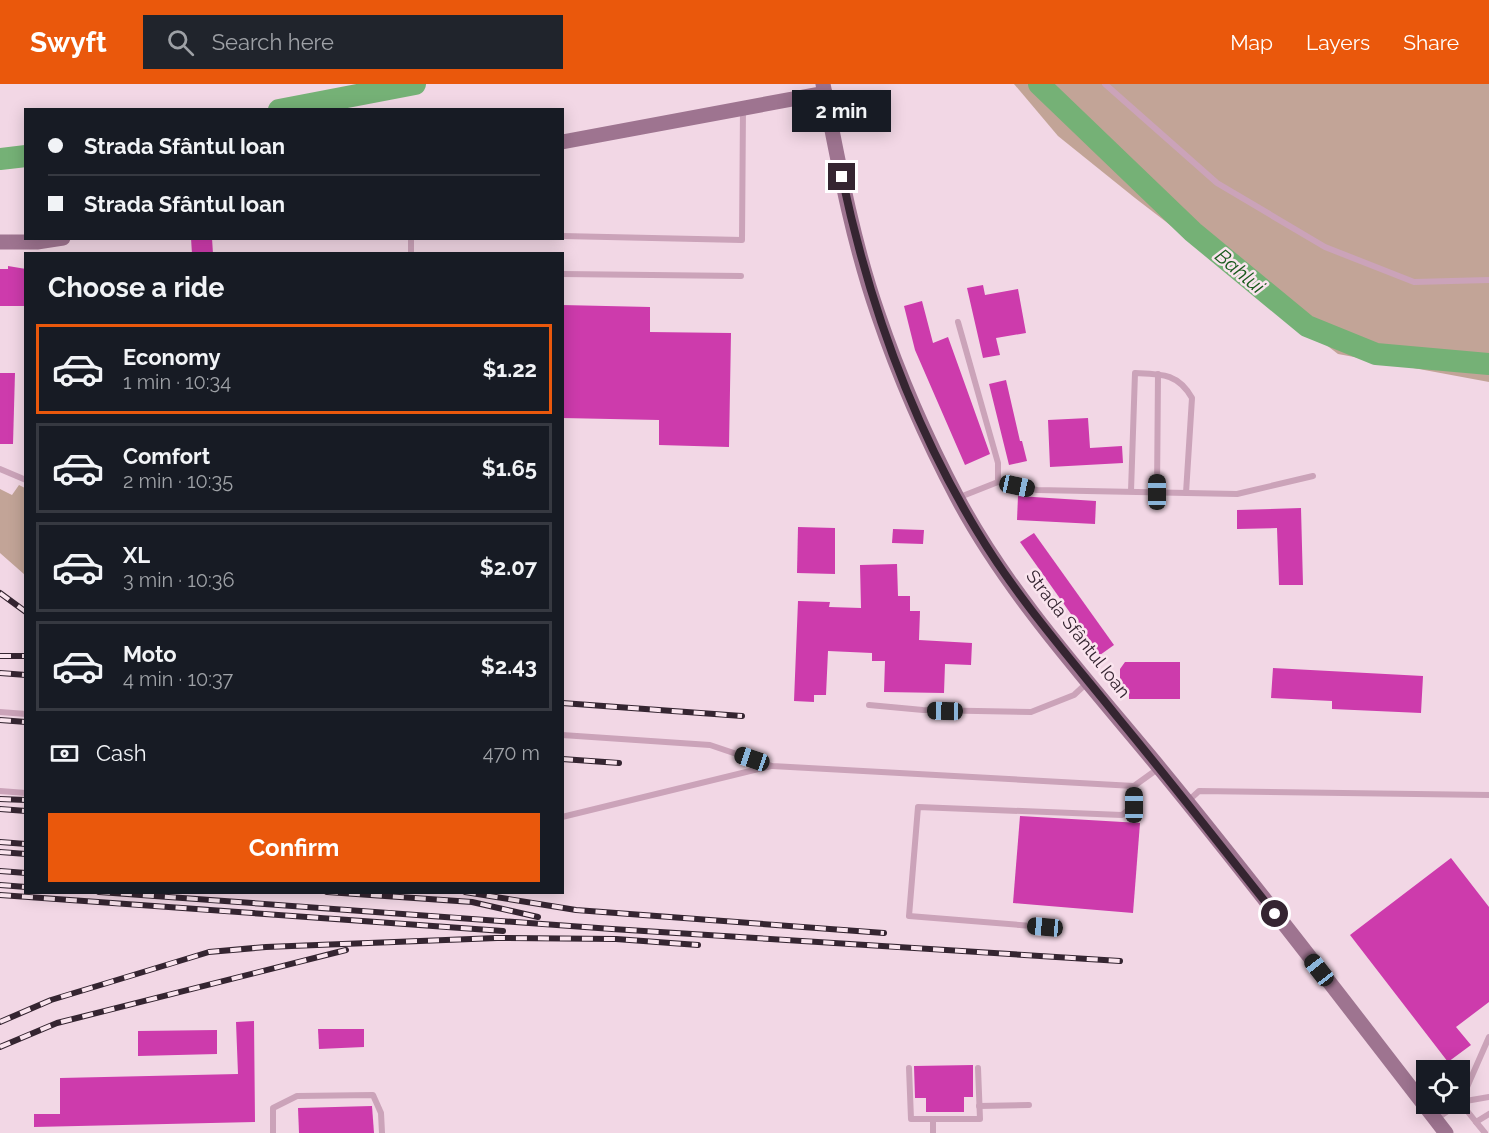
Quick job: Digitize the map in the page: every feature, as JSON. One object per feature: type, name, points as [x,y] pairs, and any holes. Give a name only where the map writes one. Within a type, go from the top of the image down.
[{"type":"main road","points":[[564,142],[824,89]]},
{"type":"main road","name":"Strada Sfântul Ioan","points":[[824,89],[848,207],[878,315],[918,416],[957,498],[978,534],[1033,612],[1187,802],[1446,1133]]},
{"type":"main road","points":[[0,242],[50,240]]},
{"type":"lane","points":[[1105,84],[1216,183],[1324,247],[1414,282],[1489,280]]},
{"type":"lane","points":[[564,236],[742,240],[745,117],[743,107]]},
{"type":"lane","points":[[564,274],[741,276]]},
{"type":"lane","points":[[958,322],[998,463],[999,482]]},
{"type":"lane","points":[[1131,491],[1135,373],[1164,374],[1184,384],[1192,398],[1186,493]]},
{"type":"lane","points":[[1157,492],[1158,374]]},
{"type":"lane","points":[[0,469],[24,479]]},
{"type":"lane","points":[[957,498],[999,482],[1036,490],[1237,494],[1313,476]]},
{"type":"lane","points":[[869,705],[923,710],[1031,712],[1074,695],[1089,681]]},
{"type":"lane","points":[[0,712],[24,714]]},
{"type":"lane","points":[[564,735],[711,745],[772,766],[1134,786],[1159,768]]},
{"type":"lane","points":[[564,817],[772,766]]},
{"type":"lane","points":[[1045,927],[909,916],[918,807],[1122,815],[1134,805],[1134,786]]},
{"type":"lane","points":[[0,791],[24,793]]},
{"type":"lane","points":[[1187,802],[1200,791],[1489,795]]},
{"type":"lane","points":[[1470,1079],[1489,1037]]},
{"type":"lane","points":[[909,1068],[910,1119],[980,1119],[978,1068]]},
{"type":"lane","points":[[273,1133],[273,1108],[297,1096],[373,1095],[381,1113],[382,1133]]},
{"type":"lane","points":[[1470,1101],[1489,1097]]},
{"type":"lane","points":[[979,1106],[1029,1105]]},
{"type":"lane","points":[[1436,1120],[1444,1114]]},
{"type":"lane","points":[[1469,1114],[1485,1133]]},
{"type":"lane","points":[[1476,1122],[1489,1114]]},
{"type":"lane","points":[[933,1119],[933,1133]]},
{"type":"shaded area","points":[[1014,84],[1489,84],[1489,382],[1338,354],[1058,136]]},
{"type":"shaded area","points":[[19,485],[24,488],[24,574],[0,553],[0,489],[12,495]]},
{"type":"building","points":[[191,240],[212,240],[213,252],[192,252]]},
{"type":"building","points":[[8,266],[24,269],[24,306],[0,306],[0,269],[8,269]]},
{"type":"building","points":[[983,285],[985,295],[1018,289],[1026,333],[996,338],[1000,355],[983,358],[967,288]]},
{"type":"building","points":[[922,301],[933,343],[948,337],[990,454],[965,465],[915,350],[904,306]]},
{"type":"building","points":[[564,305],[650,307],[650,332],[731,333],[729,447],[659,445],[659,420],[564,418]]},
{"type":"building","points":[[0,373],[15,373],[13,444],[0,444]]},
{"type":"building","points":[[1006,380],[1027,461],[1009,465],[989,384]]},
{"type":"building","points":[[1088,418],[1090,448],[1122,446],[1123,463],[1050,467],[1048,420]]},
{"type":"building","points":[[1018,496],[1096,501],[1095,524],[1017,520]]},
{"type":"building","points":[[1301,508],[1303,585],[1279,585],[1277,528],[1237,529],[1237,510]]},
{"type":"building","points":[[798,527],[835,528],[835,574],[797,573]]},
{"type":"building","points":[[893,529],[924,530],[923,544],[892,543]]},
{"type":"building","points":[[1034,533],[1114,645],[1100,655],[1020,542]]},
{"type":"building","points":[[897,564],[898,596],[910,596],[910,611],[920,611],[919,640],[972,643],[971,665],[945,664],[944,693],[884,692],[885,661],[872,661],[872,653],[828,651],[826,695],[814,695],[814,702],[794,701],[798,601],[830,602],[829,607],[861,608],[860,565]]},
{"type":"building","points":[[1125,662],[1180,662],[1180,699],[1129,699],[1129,690],[1120,690],[1120,669]]},
{"type":"building","points":[[1273,668],[1423,676],[1421,713],[1332,709],[1332,701],[1271,698]]},
{"type":"building","points":[[1020,816],[1140,823],[1133,913],[1013,903]]},
{"type":"building","points":[[1451,858],[1489,907],[1489,1002],[1456,1027],[1471,1045],[1451,1060],[1446,1060],[1350,935]]},
{"type":"building","points":[[254,1021],[255,1122],[34,1127],[34,1114],[60,1114],[60,1078],[238,1074],[236,1022]]},
{"type":"building","points":[[318,1029],[364,1029],[364,1047],[319,1049]]},
{"type":"building","points":[[217,1030],[217,1054],[138,1056],[138,1031]]},
{"type":"building","points":[[973,1065],[973,1097],[964,1097],[964,1112],[926,1112],[926,1098],[915,1098],[914,1066]]},
{"type":"building","points":[[372,1106],[374,1133],[299,1133],[298,1108]]},
{"type":"waterway","name":"Bahlui","points":[[289,108],[415,84]]},
{"type":"waterway","name":"Bahlui","points":[[1039,84],[1193,232],[1307,326],[1376,354],[1489,364]]},
{"type":"waterway","name":"Bahlui","points":[[0,159],[24,156]]},
{"type":"railway","points":[[0,593],[24,611]]},
{"type":"railway","points":[[0,656],[24,656]]},
{"type":"railway","points":[[0,673],[24,675]]},
{"type":"railway","points":[[564,703],[742,716]]},
{"type":"railway","points":[[0,720],[24,722]]},
{"type":"railway","points":[[564,759],[619,763]]},
{"type":"railway","points":[[0,799],[24,800]]},
{"type":"railway","points":[[0,809],[24,811]]},
{"type":"railway","points":[[0,842],[24,844]]},
{"type":"railway","points":[[0,852],[24,854]]},
{"type":"railway","points":[[0,871],[24,873]]},
{"type":"railway","points":[[0,885],[24,887]]},
{"type":"railway","points":[[127,894],[612,929],[1120,961]]},
{"type":"railway","points":[[356,894],[472,902],[538,917]]},
{"type":"railway","points":[[477,894],[576,910],[884,933]]},
{"type":"railway","points":[[0,895],[503,931]]},
{"type":"railway","points":[[0,1022],[51,1000],[209,952],[266,947],[497,938],[616,939],[698,945]]},
{"type":"railway","points":[[0,1047],[57,1023],[346,950]]},
{"type":"route","points":[[842,177],[863,268],[895,360],[918,416],[957,498],[978,534],[1040,621],[1275,914]]}]
